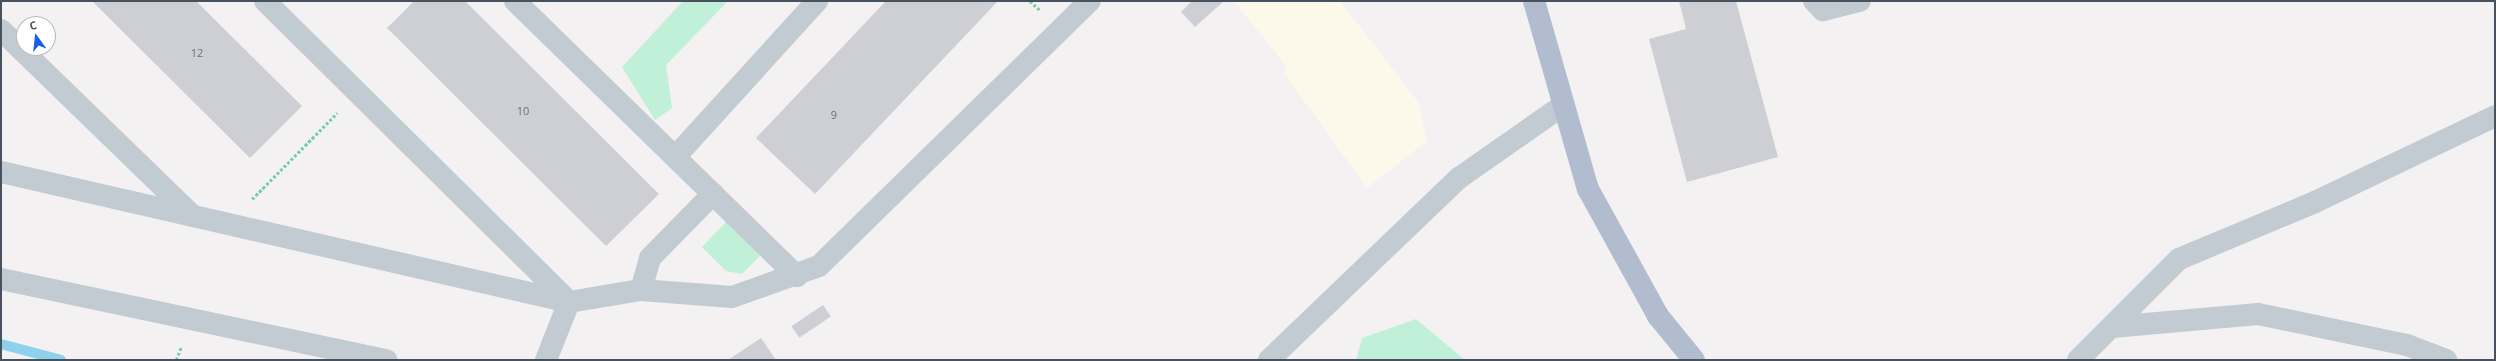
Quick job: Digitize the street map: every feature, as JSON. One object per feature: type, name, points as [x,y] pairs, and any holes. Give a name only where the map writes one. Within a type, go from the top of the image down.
[{"type":"main road","points":[[1534,1],[1562,106],[1588,190],[1658,316],[1694,360]]},
{"type":"street","points":[[265,1],[569,302]]},
{"type":"street","points":[[515,1],[676,156],[797,276]]},
{"type":"street","points":[[676,156],[817,1]]},
{"type":"street","points":[[1,172],[569,302],[640,290],[732,296],[797,276],[820,266],[1090,1]]},
{"type":"street","points":[[1814,1],[1823,10],[1860,1]]},
{"type":"street","points":[[1,30],[192,216]]},
{"type":"street","points":[[1269,360],[1459,178],[1562,106]]},
{"type":"street","points":[[2078,360],[2179,259],[2315,202],[2495,116]]},
{"type":"street","points":[[640,290],[650,258],[713,194]]},
{"type":"street","points":[[1,279],[386,360]]},
{"type":"street","points":[[546,360],[569,302]]},
{"type":"street","points":[[2112,327],[2258,314],[2407,345],[2446,360]]},
{"type":"path","points":[[1030,1],[1043,13]]},
{"type":"path","points":[[227,224],[357,92]]},
{"type":"shaded area","points":[[1234,1],[1340,1],[1419,103],[1427,141],[1367,188],[1283,72],[1287,67]]},
{"type":"green space","points":[[683,1],[728,1],[666,65],[672,108],[655,120],[622,67]]},
{"type":"green space","points":[[727,221],[762,254],[742,274],[726,271],[702,247]]},
{"type":"green space","points":[[1416,319],[1465,360],[1356,360],[1362,338]]},
{"type":"building","points":[[92,1],[196,1],[302,106],[250,158]]},
{"type":"building","points":[[414,1],[465,1],[659,194],[606,246],[387,28]]},
{"type":"building","points":[[886,1],[998,1],[815,194],[756,138]]},
{"type":"building","points":[[1192,1],[1224,1],[1195,27],[1181,12]]},
{"type":"building","points":[[1679,1],[1736,1],[1778,157],[1687,182],[1649,39],[1686,29]]},
{"type":"building","points":[[823,305],[831,317],[799,338],[791,326]]},
{"type":"building","points":[[761,338],[776,360],[728,360]]},
{"type":"waterway","points":[[1,344],[61,360]]}]
